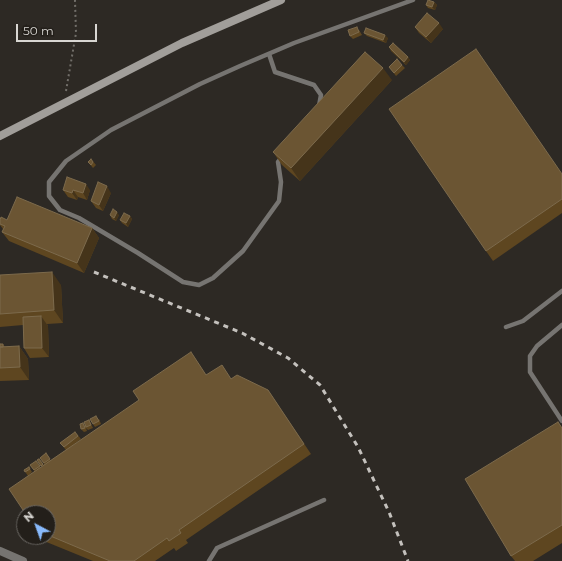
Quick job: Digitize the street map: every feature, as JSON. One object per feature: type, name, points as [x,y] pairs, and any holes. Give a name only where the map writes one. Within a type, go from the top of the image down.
[{"type":"street","points":[[0,136],[64,102],[182,44],[282,0]]},
{"type":"street","points":[[0,551],[23,561]]},
{"type":"lane","points":[[286,152],[278,162],[281,182],[279,201],[243,250],[213,278],[199,285],[182,282],[125,245],[78,218],[60,210],[49,196],[49,182],[66,161],[111,130],[200,84],[268,54],[375,12],[413,0]]},
{"type":"lane","points":[[268,54],[275,72],[314,85],[321,95],[319,110]]},
{"type":"lane","points":[[506,327],[523,321],[562,290]]},
{"type":"lane","points":[[562,325],[537,346],[530,356],[530,372],[562,421]]},
{"type":"lane","points":[[209,561],[217,548],[324,500]]},
{"type":"path","points":[[64,102],[76,33],[75,0]]},
{"type":"building","points":[[428,0],[434,2],[432,7],[426,5]]},
{"type":"building","points":[[427,13],[439,23],[426,37],[415,27]]},
{"type":"building","points":[[357,27],[359,32],[350,36],[348,30]]},
{"type":"building","points":[[366,28],[385,35],[383,40],[364,33]]},
{"type":"building","points":[[393,43],[408,57],[404,62],[389,47]]},
{"type":"building","points":[[476,49],[562,174],[562,199],[486,251],[389,109]]},
{"type":"building","points":[[365,52],[383,68],[291,168],[273,152]]},
{"type":"building","points":[[397,59],[402,65],[394,73],[389,67]]},
{"type":"building","points":[[91,159],[93,162],[91,165],[88,162]]},
{"type":"building","points":[[67,177],[86,184],[83,193],[73,190],[72,193],[63,190]]},
{"type":"building","points":[[98,182],[107,186],[99,205],[91,201]]},
{"type":"building","points":[[17,197],[92,228],[77,263],[2,232],[5,226],[0,224],[1,217],[7,220]]},
{"type":"building","points":[[113,209],[117,212],[114,218],[110,215]]},
{"type":"building","points":[[124,213],[130,216],[126,223],[120,220]]},
{"type":"building","points":[[52,272],[54,310],[0,314],[0,275]]},
{"type":"building","points":[[41,316],[42,348],[24,348],[23,317]]},
{"type":"building","points":[[19,346],[20,367],[0,368],[0,347]]},
{"type":"building","points":[[191,352],[206,375],[222,365],[231,379],[237,375],[268,390],[304,444],[179,530],[181,533],[169,541],[167,538],[134,561],[110,561],[56,538],[56,505],[20,505],[9,489],[139,400],[133,391]]},
{"type":"building","points":[[96,416],[99,421],[93,424],[90,419]]},
{"type":"building","points":[[89,420],[91,425],[86,427],[84,422]]},
{"type":"building","points":[[558,422],[562,428],[562,525],[511,556],[465,479]]},
{"type":"building","points":[[83,423],[85,428],[81,429],[80,424]]},
{"type":"building","points":[[75,432],[78,436],[64,447],[60,443]]},
{"type":"building","points":[[46,453],[50,459],[44,463],[40,458]]},
{"type":"building","points":[[39,459],[43,464],[41,466],[37,460]]},
{"type":"building","points":[[36,461],[40,466],[34,470],[30,465]]},
{"type":"building","points":[[29,467],[30,469],[25,472],[24,470]]},
{"type":"railway","points":[[94,272],[242,333],[288,358],[320,385],[358,447],[389,512],[408,561]]}]
